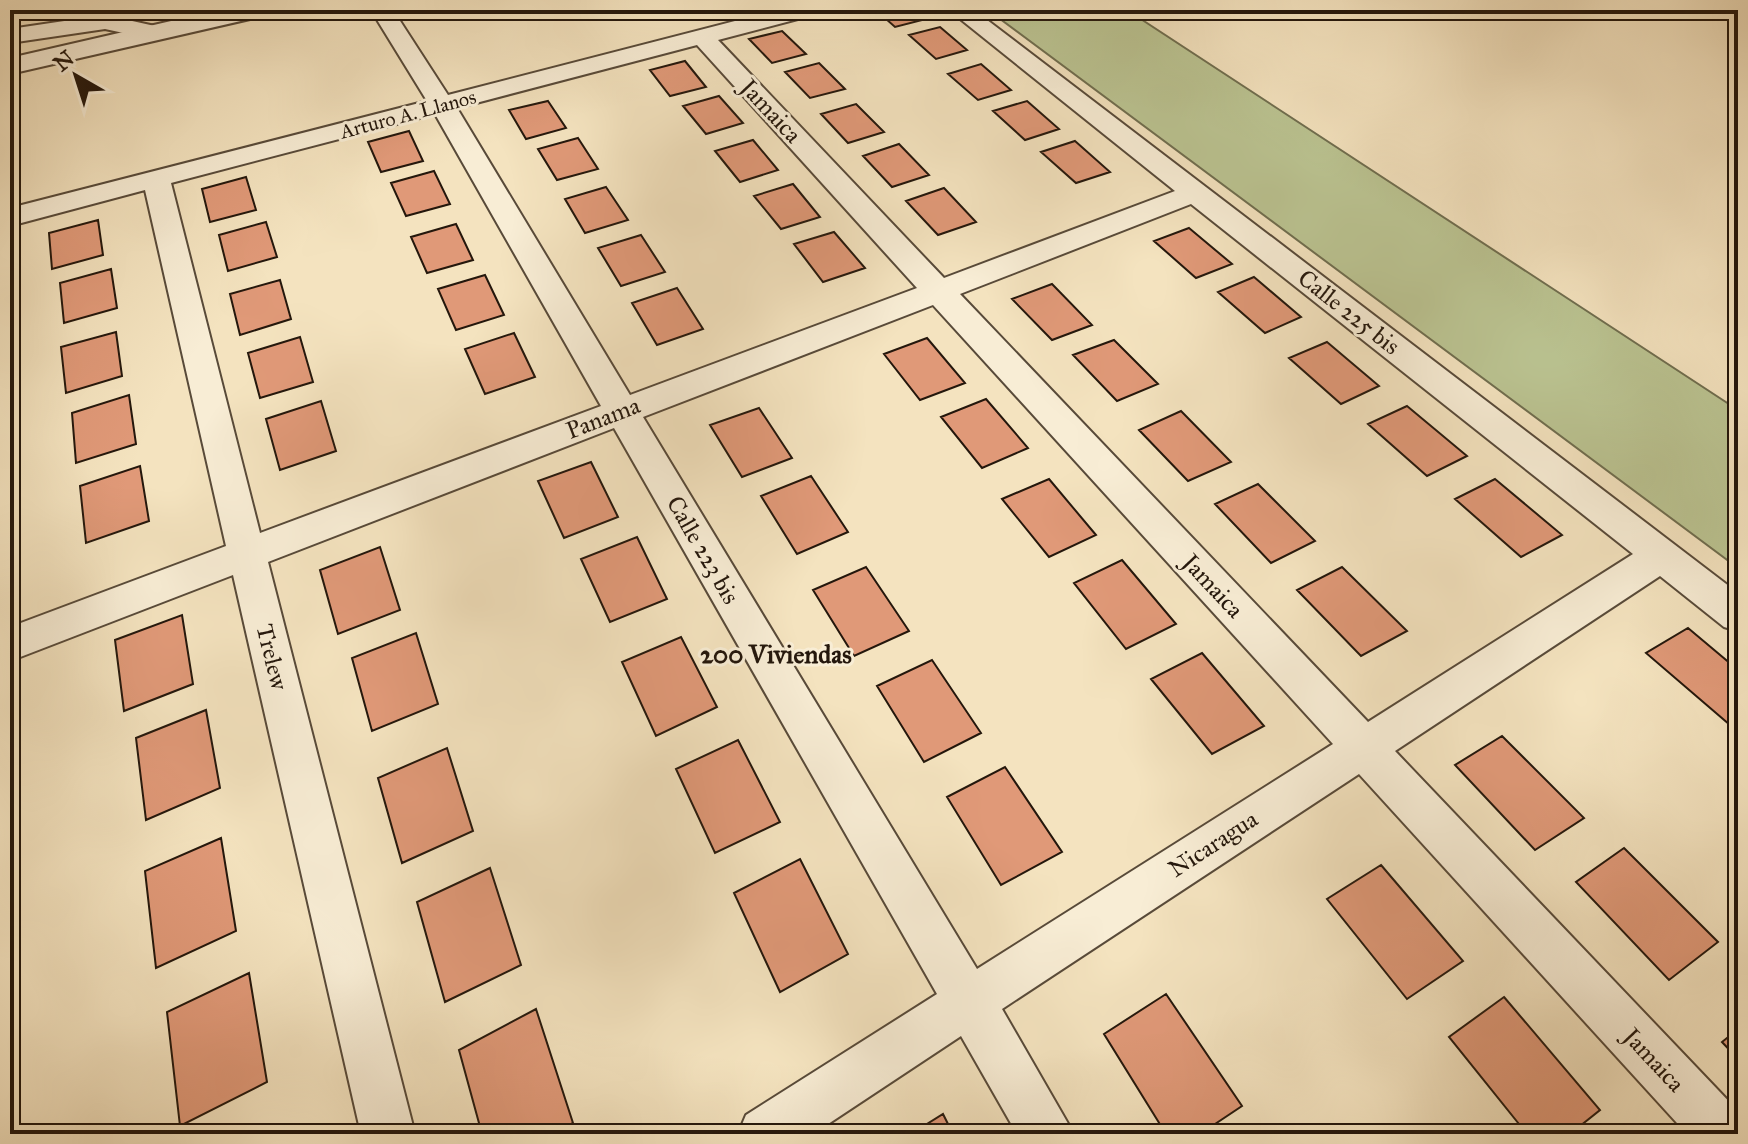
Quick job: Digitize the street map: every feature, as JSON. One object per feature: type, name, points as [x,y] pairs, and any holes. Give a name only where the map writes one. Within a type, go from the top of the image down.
[{"type":"street","points":[[105,22],[126,10]]},
{"type":"street","points":[[10,66],[254,10]]},
{"type":"street","name":"Calle 223 bis","points":[[382,10],[442,105],[1047,1134]]},
{"type":"street","name":"Arturo A. Llanos","points":[[10,217],[805,10]]},
{"type":"street","name":"Calle 225 bis","points":[[960,10],[1738,615]]},
{"type":"street","points":[[10,36],[105,22],[156,33]]},
{"type":"street","name":"Jamaica","points":[[702,37],[1723,1134]]},
{"type":"street","name":"Trelew","points":[[156,179],[388,1134]]},
{"type":"street","name":"Panama","points":[[10,644],[1196,193]]},
{"type":"street","name":"Nicaragua","points":[[765,1134],[1662,555]]},
{"type":"green space","points":[[988,10],[1127,10],[1738,410],[1738,568]]},
{"type":"building","points":[[876,10],[916,10],[926,19],[895,27]]},
{"type":"building","points":[[940,27],[967,50],[936,59],[909,35]]},
{"type":"building","points":[[782,31],[806,54],[772,63],[749,39]]},
{"type":"building","points":[[685,61],[706,87],[670,96],[650,70]]},
{"type":"building","points":[[819,63],[845,89],[810,98],[785,72]]},
{"type":"building","points":[[981,64],[1011,90],[978,100],[948,74]]},
{"type":"building","points":[[719,96],[743,123],[706,134],[683,106]]},
{"type":"building","points":[[548,101],[566,128],[526,139],[509,110]]},
{"type":"building","points":[[1027,101],[1059,129],[1025,140],[993,111]]},
{"type":"building","points":[[856,104],[884,132],[848,143],[821,114]]},
{"type":"building","points":[[409,131],[423,161],[381,172],[368,142]]},
{"type":"building","points":[[578,138],[598,169],[557,180],[538,149]]},
{"type":"building","points":[[753,140],[778,170],[740,182],[715,151]]},
{"type":"building","points":[[1075,141],[1110,172],[1076,183],[1041,152]]},
{"type":"building","points":[[899,144],[929,175],[892,187],[863,156]]},
{"type":"building","points":[[434,171],[450,204],[406,216],[391,183]]},
{"type":"building","points":[[246,177],[256,210],[210,222],[202,189]]},
{"type":"building","points":[[793,184],[820,217],[781,229],[754,196]]},
{"type":"building","points":[[606,187],[628,220],[585,233],[565,199]]},
{"type":"building","points":[[944,188],[976,222],[938,235],[906,201]]},
{"type":"building","points":[[98,220],[103,255],[52,269],[49,233]]},
{"type":"building","points":[[266,222],[277,257],[228,271],[219,235]]},
{"type":"building","points":[[456,224],[473,260],[427,273],[411,237]]},
{"type":"building","points":[[1189,228],[1232,264],[1196,278],[1154,241]]},
{"type":"building","points":[[834,232],[865,268],[823,282],[794,244]]},
{"type":"building","points":[[641,235],[665,272],[621,286],[598,248]]},
{"type":"building","points":[[111,269],[117,308],[64,323],[60,283]]},
{"type":"building","points":[[485,275],[504,315],[456,330],[438,289]]},
{"type":"building","points":[[1254,277],[1301,317],[1265,333],[1218,292]]},
{"type":"building","points":[[280,280],[291,319],[240,335],[230,294]]},
{"type":"building","points":[[1052,284],[1092,325],[1052,340],[1012,299]]},
{"type":"building","points":[[677,288],[703,329],[657,345],[632,303]]},
{"type":"building","points":[[116,332],[122,376],[66,393],[61,347]]},
{"type":"building","points":[[514,333],[535,377],[485,394],[465,349]]},
{"type":"building","points":[[300,337],[313,382],[260,398],[248,353]]},
{"type":"building","points":[[927,338],[965,383],[920,400],[884,354]]},
{"type":"building","points":[[1114,340],[1158,384],[1117,401],[1073,355]]},
{"type":"building","points":[[1327,342],[1379,386],[1341,404],[1289,358]]},
{"type":"building","points":[[129,395],[136,444],[76,463],[72,413]]},
{"type":"building","points":[[986,399],[1028,448],[982,468],[941,417]]},
{"type":"building","points":[[321,401],[336,451],[280,470],[266,419]]},
{"type":"building","points":[[1407,406],[1467,456],[1427,476],[1368,424]]},
{"type":"building","points":[[759,408],[792,458],[742,477],[710,425]]},
{"type":"building","points":[[1181,411],[1231,462],[1188,481],[1139,430]]},
{"type":"building","points":[[591,462],[618,517],[564,538],[538,481]]},
{"type":"building","points":[[140,466],[149,521],[86,543],[80,486]]},
{"type":"building","points":[[811,476],[848,532],[797,554],[761,496]]},
{"type":"building","points":[[1049,479],[1096,535],[1049,557],[1002,499]]},
{"type":"building","points":[[1495,479],[1562,535],[1521,557],[1455,499]]},
{"type":"building","points":[[1258,484],[1315,541],[1271,563],[1215,504]]},
{"type":"building","points":[[637,537],[667,599],[610,622],[581,559]]},
{"type":"building","points":[[380,547],[400,610],[338,634],[320,570]]},
{"type":"building","points":[[1122,560],[1176,624],[1126,649],[1074,583]]},
{"type":"building","points":[[866,567],[909,631],[854,656],[813,590]]},
{"type":"building","points":[[1342,567],[1407,631],[1361,656],[1297,590]]},
{"type":"building","points":[[182,615],[193,684],[124,711],[115,640]]},
{"type":"building","points":[[1688,628],[1738,670],[1738,720],[1730,725],[1646,653]]},
{"type":"building","points":[[416,633],[438,704],[372,731],[352,658]]},
{"type":"building","points":[[681,637],[717,707],[656,736],[622,662]]},
{"type":"building","points":[[1202,653],[1264,726],[1212,754],[1151,679]]},
{"type":"building","points":[[932,660],[981,733],[924,762],[877,686]]},
{"type":"building","points":[[206,710],[220,788],[146,820],[136,738]]},
{"type":"building","points":[[1502,736],[1584,818],[1535,850],[1455,765]]},
{"type":"building","points":[[738,740],[780,822],[715,853],[676,769]]},
{"type":"building","points":[[447,748],[473,831],[402,863],[378,778]]},
{"type":"building","points":[[1005,767],[1062,852],[1001,885],[947,797]]},
{"type":"building","points":[[221,838],[236,931],[156,968],[145,871]]},
{"type":"building","points":[[1624,848],[1718,942],[1669,980],[1576,882]]},
{"type":"building","points":[[800,859],[848,954],[780,992],[734,893]]},
{"type":"building","points":[[1381,865],[1463,961],[1407,999],[1327,899]]},
{"type":"building","points":[[490,868],[521,965],[445,1002],[417,902]]},
{"type":"building","points":[[249,973],[267,1082],[180,1126],[167,1012]]},
{"type":"building","points":[[1166,994],[1242,1106],[1200,1134],[1166,1134],[1104,1034]]},
{"type":"building","points":[[1504,997],[1600,1110],[1570,1134],[1527,1134],[1449,1037]]},
{"type":"building","points":[[536,1009],[573,1123],[553,1134],[482,1134],[459,1050]]},
{"type":"building","points":[[1738,1029],[1738,1059],[1722,1042]]},
{"type":"building","points":[[943,1114],[953,1134],[911,1134]]},
{"type":"district","name":"200 Viviendas","points":[[776,654]]}]
